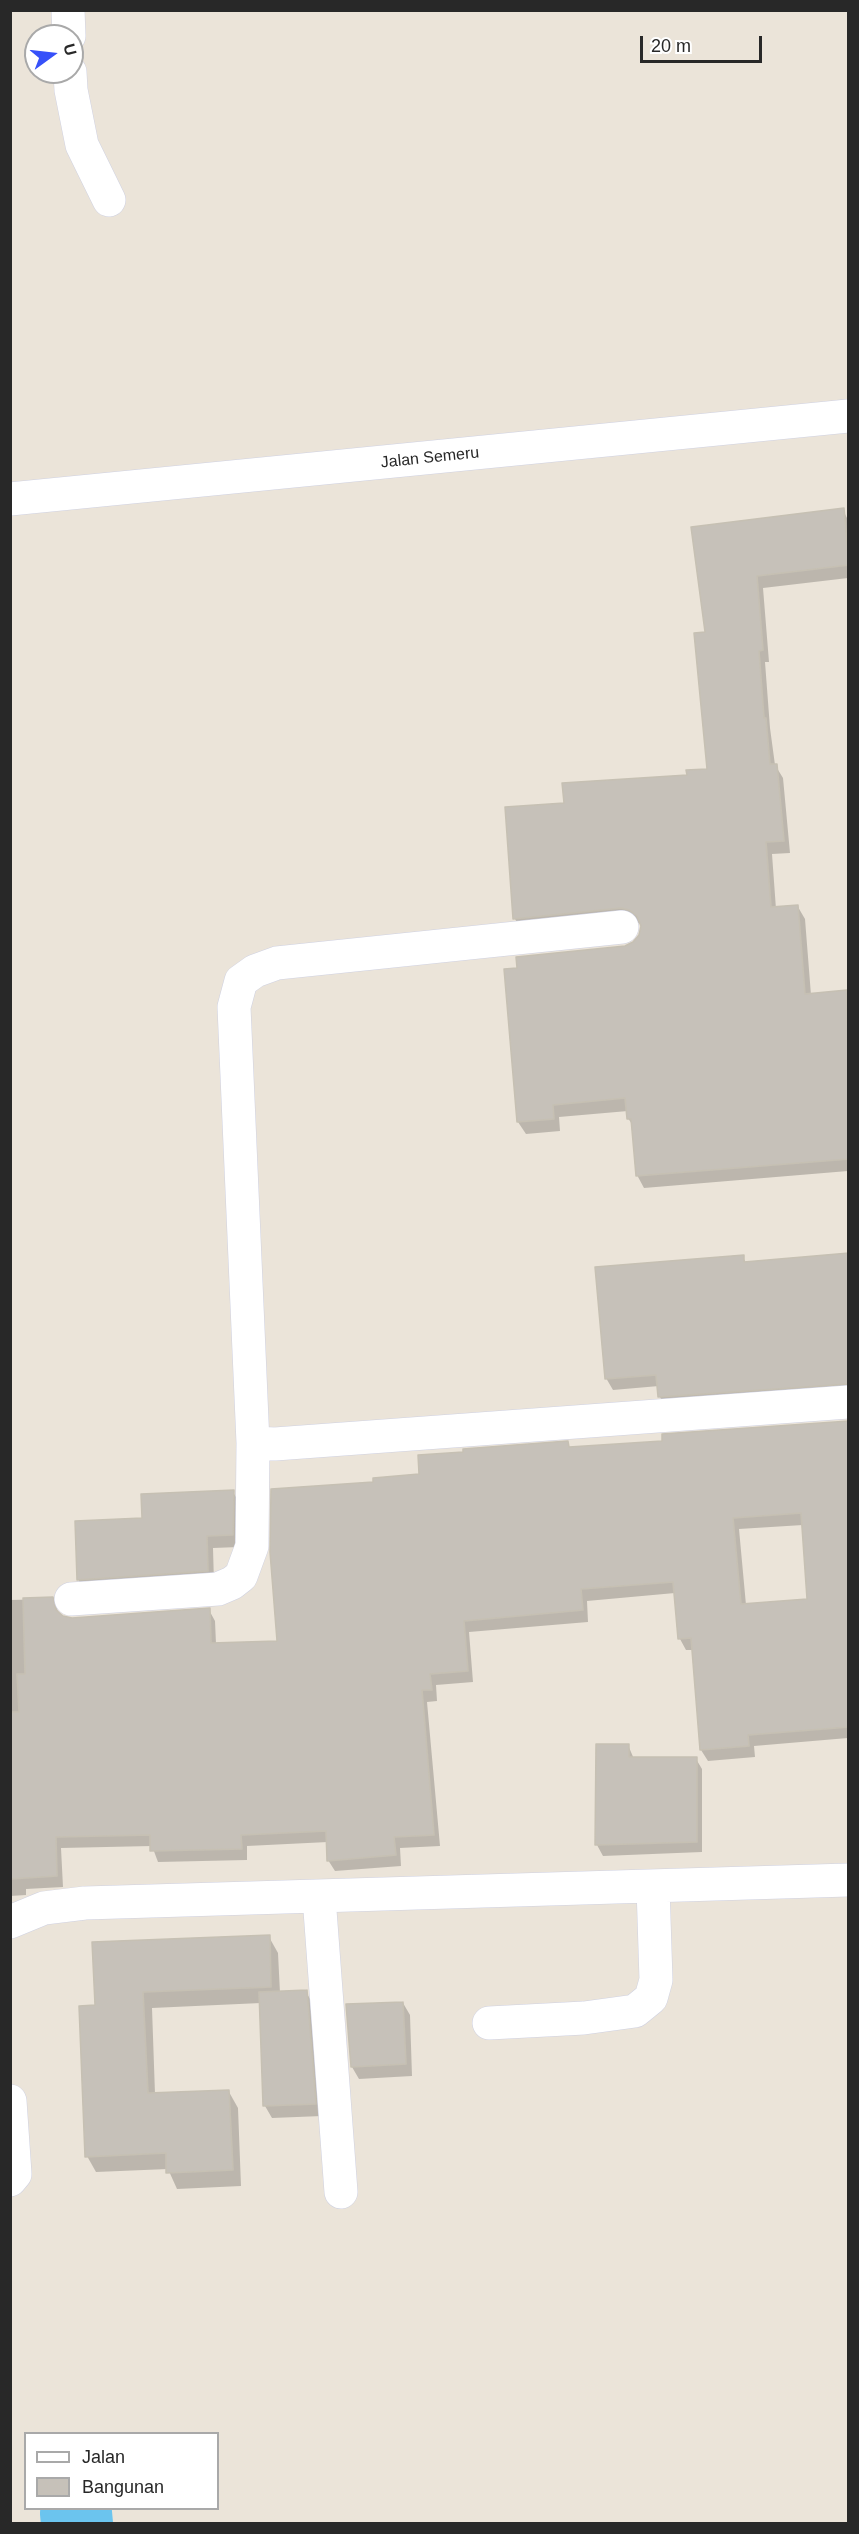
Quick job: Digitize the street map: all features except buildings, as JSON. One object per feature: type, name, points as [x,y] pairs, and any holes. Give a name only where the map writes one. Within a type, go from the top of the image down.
[{"type":"street","points":[[71,84],[81,145],[110,200]]},
{"type":"street","name":"Jalan Semeru","points":[[10,499],[844,417]]},
{"type":"street","points":[[71,1599],[218,1589],[241,1576],[252,1546],[253,1443],[234,1007],[241,981],[255,971],[277,963],[622,927]]},
{"type":"street","points":[[253,1443],[275,1444],[849,1402]]},
{"type":"street","points":[[10,1922],[44,1908],[85,1903],[849,1880]]},
{"type":"street","points":[[489,2023],[584,2018],[635,2011],[651,1998],[656,1980],[653,1887]]},
{"type":"street","points":[[319,1897],[341,2192]]},
{"type":"street","points":[[10,2101],[15,2174],[10,2180]]},
{"type":"waterway","points":[[76,2513],[77,2524]]}]
